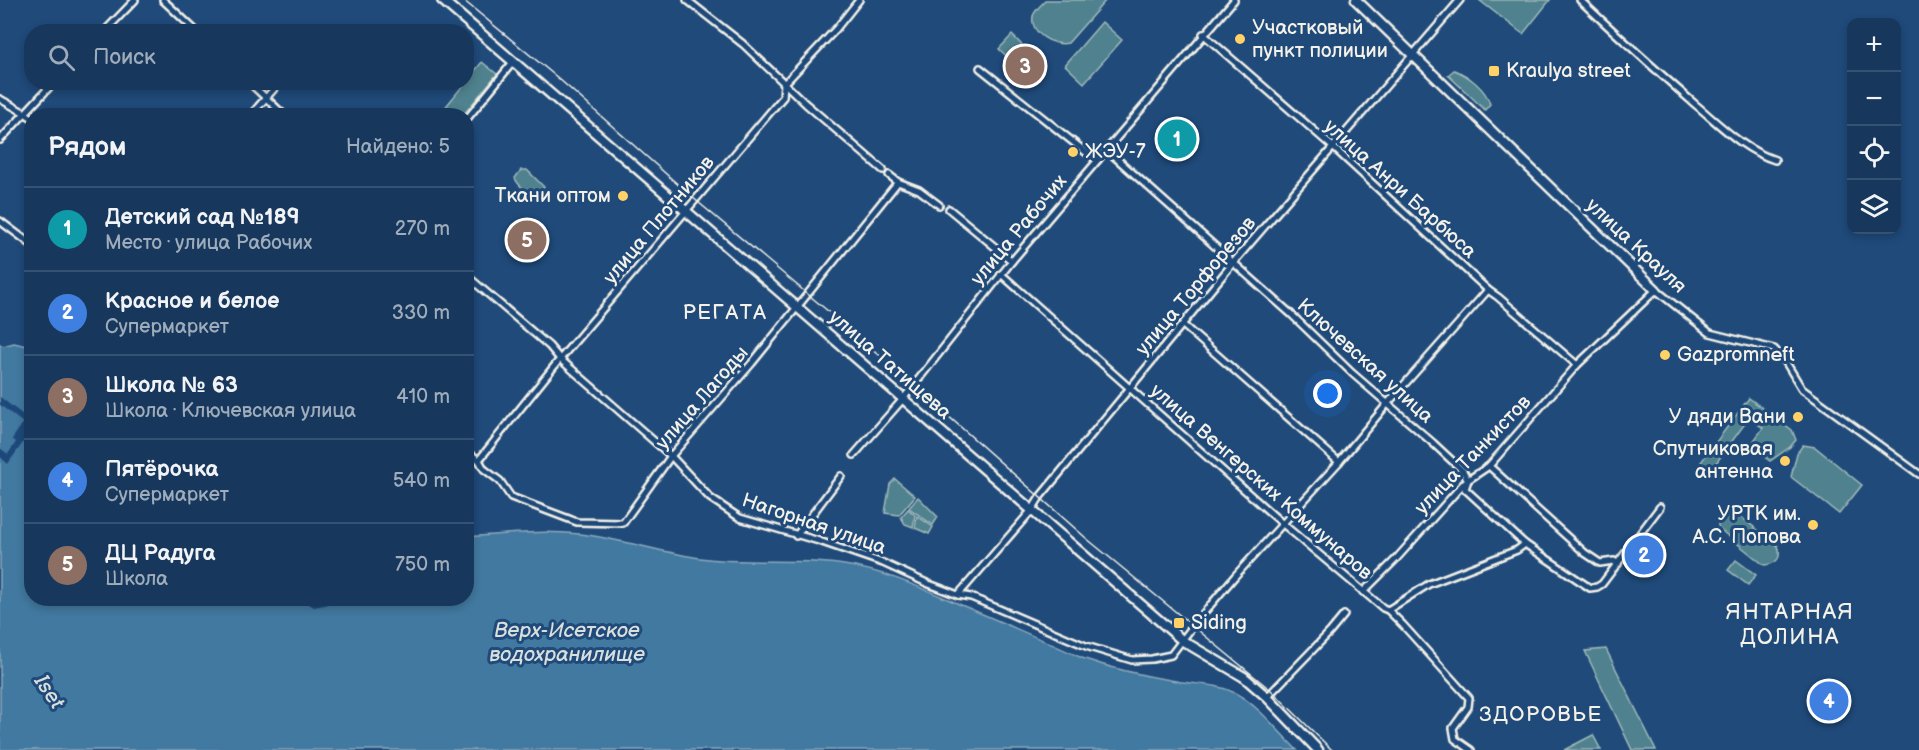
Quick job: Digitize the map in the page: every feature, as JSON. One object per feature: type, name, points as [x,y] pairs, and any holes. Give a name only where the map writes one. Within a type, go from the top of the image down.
[{"type":"street","points":[[112,24],[135,0]]},
{"type":"street","points":[[163,0],[188,24]]},
{"type":"street","name":"улица Татищева","points":[[442,0],[469,24]]},
{"type":"street","points":[[687,0],[742,44],[784,84],[883,170]]},
{"type":"street","name":"улица Плотников","points":[[479,460],[560,359],[783,97],[784,84],[837,29],[859,0]]},
{"type":"street","name":"улица Рабочих","points":[[854,455],[903,399],[1001,274],[1234,0]]},
{"type":"street","name":"улица Крауля","points":[[1356,0],[1656,290],[1710,333],[1774,349],[1785,361],[1802,389],[1919,474]]},
{"type":"street","name":"улица Торфорезов","points":[[958,595],[1032,510],[1040,497],[1233,263],[1460,0]]},
{"type":"street","points":[[1580,0],[1666,79],[1733,136],[1759,155],[1775,160]]},
{"type":"street","name":"улица Татищева","points":[[474,28],[1183,641],[1244,677],[1267,697],[1318,750]]},
{"type":"street","name":"улица Анри Барбюса","points":[[1203,34],[1334,148],[1488,290],[1576,365]]},
{"type":"street","points":[[474,110],[513,62]]},
{"type":"street","points":[[980,68],[1098,160]]},
{"type":"street","points":[[30,108],[47,90]]},
{"type":"street","points":[[258,90],[277,108]]},
{"type":"street","points":[[257,108],[273,90]]},
{"type":"street","points":[[0,99],[24,112]]},
{"type":"street","points":[[0,140],[24,114]]},
{"type":"street","name":"Ключевская улица","points":[[1107,150],[1463,471],[1468,480],[1465,489],[1525,544],[1590,588],[1602,584],[1617,564]]},
{"type":"street","points":[[889,175],[897,182],[919,190],[939,205]]},
{"type":"street","name":"улица Лагоды","points":[[479,460],[484,469],[500,481],[511,497],[577,522],[623,523],[671,456],[798,308],[897,182]]},
{"type":"street","points":[[949,208],[1012,261]]},
{"type":"street","points":[[0,221],[24,239]]},
{"type":"street","name":"улица Венгерских Коммунаров","points":[[1001,274],[1283,524],[1363,592],[1388,610]]},
{"type":"street","name":"Нагорная улица","points":[[474,282],[671,456],[710,498],[740,518],[883,563],[929,584],[958,595],[971,597],[1086,646],[1132,660],[1172,655],[1202,614],[1488,290]]},
{"type":"street","name":"улица Танкистов","points":[[1363,592],[1468,480],[1489,465],[1576,365],[1656,290]]},
{"type":"street","points":[[1183,325],[1338,462]]},
{"type":"street","points":[[474,457],[479,460]]},
{"type":"street","points":[[1489,465],[1585,553],[1600,563],[1614,561],[1617,564],[1660,507]]},
{"type":"street","points":[[796,536],[841,476]]},
{"type":"street","points":[[1471,750],[1455,739],[1453,728],[1468,707],[1469,698],[1388,610],[1429,584],[1517,550],[1525,544]]},
{"type":"street","points":[[1267,697],[1344,615]]},
{"type":"green space","points":[[1046,0],[1106,0],[1068,43],[1062,44],[1050,41],[1035,28],[1033,16]]},
{"type":"green space","points":[[1479,0],[1550,0],[1523,34]]},
{"type":"green space","points":[[1102,22],[1122,40],[1084,83],[1065,65]]},
{"type":"green space","points":[[1012,35],[1035,58],[1022,71],[999,49]]},
{"type":"green space","points":[[482,62],[497,74],[469,108],[445,108],[459,90],[474,90],[474,72]]},
{"type":"green space","points":[[1454,70],[1465,75],[1485,93],[1490,104],[1485,110],[1448,75]]},
{"type":"green space","points":[[521,170],[527,170],[544,187],[537,197],[516,181],[515,178]]},
{"type":"green space","points":[[1749,398],[1792,430],[1796,440],[1770,461],[1750,446],[1763,428],[1749,418],[1711,470],[1701,462]]},
{"type":"green space","points":[[1803,445],[1815,447],[1862,485],[1839,514],[1791,477],[1797,453]]},
{"type":"green space","points":[[895,479],[915,496],[899,515],[885,513],[890,484]]},
{"type":"green space","points":[[918,497],[938,517],[933,525],[909,508]]},
{"type":"green space","points":[[908,509],[915,515],[913,527],[905,524],[901,517]]},
{"type":"green space","points":[[1726,509],[1732,510],[1778,546],[1777,560],[1764,565],[1718,528],[1718,517]]},
{"type":"green space","points":[[917,516],[933,527],[929,534],[915,528]]},
{"type":"green space","points":[[1736,560],[1756,575],[1748,585],[1728,570]]},
{"type":"green space","points":[[1606,649],[1656,750],[1632,750],[1585,651]]},
{"type":"green space","points":[[1593,735],[1601,750],[1564,750]]},
{"type":"water","name":"Верх-Исетское водохранилище","points":[[14,343],[24,345],[24,606],[474,606],[474,536],[552,532],[580,534],[700,558],[831,563],[876,572],[927,590],[1082,658],[1117,669],[1228,690],[1244,698],[1268,719],[1297,750],[0,750],[0,344],[3,346]]},
{"type":"pier","points":[[0,397],[24,416],[24,441],[8,464],[0,457],[0,448],[8,454],[16,442],[12,439],[23,423],[0,405]]},
{"type":"tram line","points":[[463,0],[558,78],[692,197],[860,338],[1086,538],[1272,691],[1332,750]]},
{"type":"place","name":"Участковый пункт полиции","points":[[1240,39]]},
{"type":"place","name":"Школа № 63","points":[[1025,66]]},
{"type":"place","name":"Kraulya street","points":[[1494,71]]},
{"type":"place","name":"Детский сад №189","points":[[1177,139]]},
{"type":"place","name":"ЖЭУ-7","points":[[1073,152]]},
{"type":"place","name":"Ткани оптом","points":[[623,196]]},
{"type":"place","name":"ДЦ Радуга","points":[[527,240]]},
{"type":"place","name":"Gazpromneft","points":[[1665,355]]},
{"type":"place","name":"У дяди Вани","points":[[1798,417]]},
{"type":"place","name":"Спутниковая антенна","points":[[1785,461]]},
{"type":"place","name":"УРТК им. А.С. Попова","points":[[1813,525]]},
{"type":"place","name":"Красное и белое","points":[[1644,555]]},
{"type":"place","name":"Siding","points":[[1179,623]]},
{"type":"place","name":"Пятёрочка","points":[[1829,701]]},
{"type":"district","name":"РЕГАТА","points":[[725,312]]},
{"type":"district","name":"ЯНТАРНАЯ ДОЛИНА","points":[[1790,624]]},
{"type":"district","name":"ЗДОРОВЬЕ","points":[[1541,714]]},
{"type":"water label","name":"Iset","points":[[49,692]]}]
